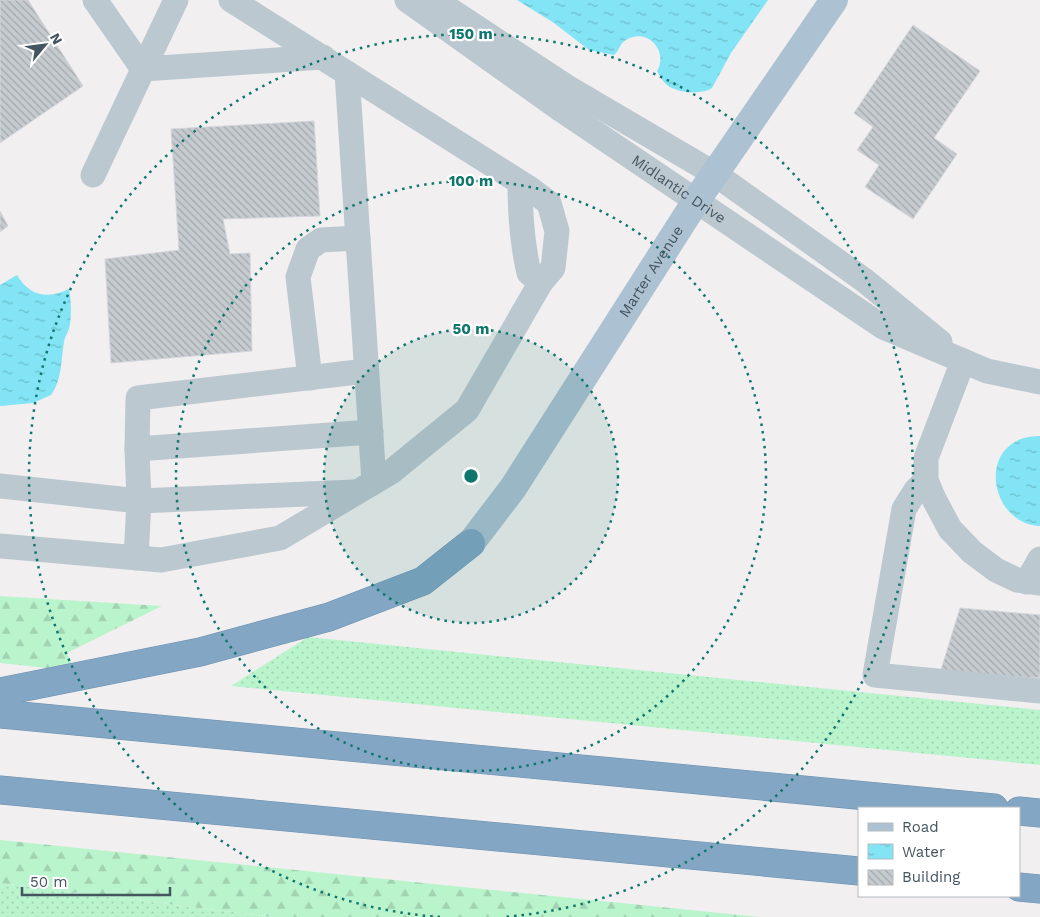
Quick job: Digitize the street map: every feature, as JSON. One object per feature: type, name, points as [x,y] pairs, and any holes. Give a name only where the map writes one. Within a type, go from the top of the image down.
[{"type":"highway","points":[[0,692],[200,652],[329,617],[423,581],[471,543]]},
{"type":"highway","points":[[0,714],[983,807]]},
{"type":"highway","points":[[0,790],[858,872]]},
{"type":"highway","points":[[1020,811],[1040,813]]},
{"type":"highway","points":[[1020,887],[1040,889]]},
{"type":"main road","name":"Marter Avenue","points":[[471,543],[513,488],[696,202],[834,0]]},
{"type":"street","points":[[95,0],[143,70]]},
{"type":"street","points":[[93,175],[176,0]]},
{"type":"street","points":[[0,546],[161,560],[280,538],[391,472],[467,410],[542,282],[553,268],[557,231],[550,203],[231,0]]},
{"type":"street","name":"Midlantic Drive","points":[[406,0],[563,111],[883,327],[987,371],[1040,382]]},
{"type":"street","name":"Midlantic Drive","points":[[435,0],[566,87],[715,174],[864,280],[963,361]]},
{"type":"street","points":[[143,70],[323,57]]},
{"type":"street","points":[[347,73],[371,432],[365,487]]},
{"type":"street","points":[[520,183],[523,248],[529,273],[542,282]]},
{"type":"street","points":[[310,378],[298,277],[308,248],[321,240],[358,238]]},
{"type":"street","points":[[963,361],[926,458],[926,480],[950,529],[972,552],[996,570],[1017,580],[1033,583],[1040,558]]},
{"type":"street","points":[[136,558],[139,501],[138,398],[366,371]]},
{"type":"street","points":[[137,449],[371,432]]},
{"type":"street","points":[[926,480],[916,490],[904,510],[875,675],[1040,691]]},
{"type":"street","points":[[0,486],[139,501],[365,487]]},
{"type":"green space","points":[[0,596],[162,606],[67,653],[75,671],[0,663]]},
{"type":"green space","points":[[308,637],[1040,710],[1040,765],[231,686]]},
{"type":"green space","points":[[0,840],[760,917],[272,917],[0,883]]},
{"type":"green space","points":[[0,883],[272,917],[0,917]]},
{"type":"water","points":[[517,0],[768,0],[731,53],[712,88],[696,92],[677,90],[664,82],[657,71],[660,63],[658,49],[648,39],[634,37],[626,40],[614,55],[589,50],[554,23]]},
{"type":"water","points":[[17,275],[28,288],[40,294],[54,294],[69,289],[70,324],[64,342],[59,376],[51,395],[33,403],[0,406],[0,285]]},
{"type":"water","points":[[1040,436],[1040,526],[1024,523],[1012,514],[1003,503],[997,488],[996,474],[999,460],[1007,448],[1021,439]]},
{"type":"building","points":[[0,0],[28,0],[83,86],[0,143]]},
{"type":"building","points":[[913,25],[980,71],[934,138],[957,154],[913,219],[865,187],[879,165],[857,150],[873,127],[854,113]]},
{"type":"building","points":[[314,121],[320,216],[223,219],[230,254],[250,253],[252,351],[111,363],[105,259],[179,250],[171,129]]},
{"type":"building","points":[[0,211],[8,226],[0,232]]},
{"type":"building","points":[[960,608],[1040,615],[1040,678],[940,673]]}]
